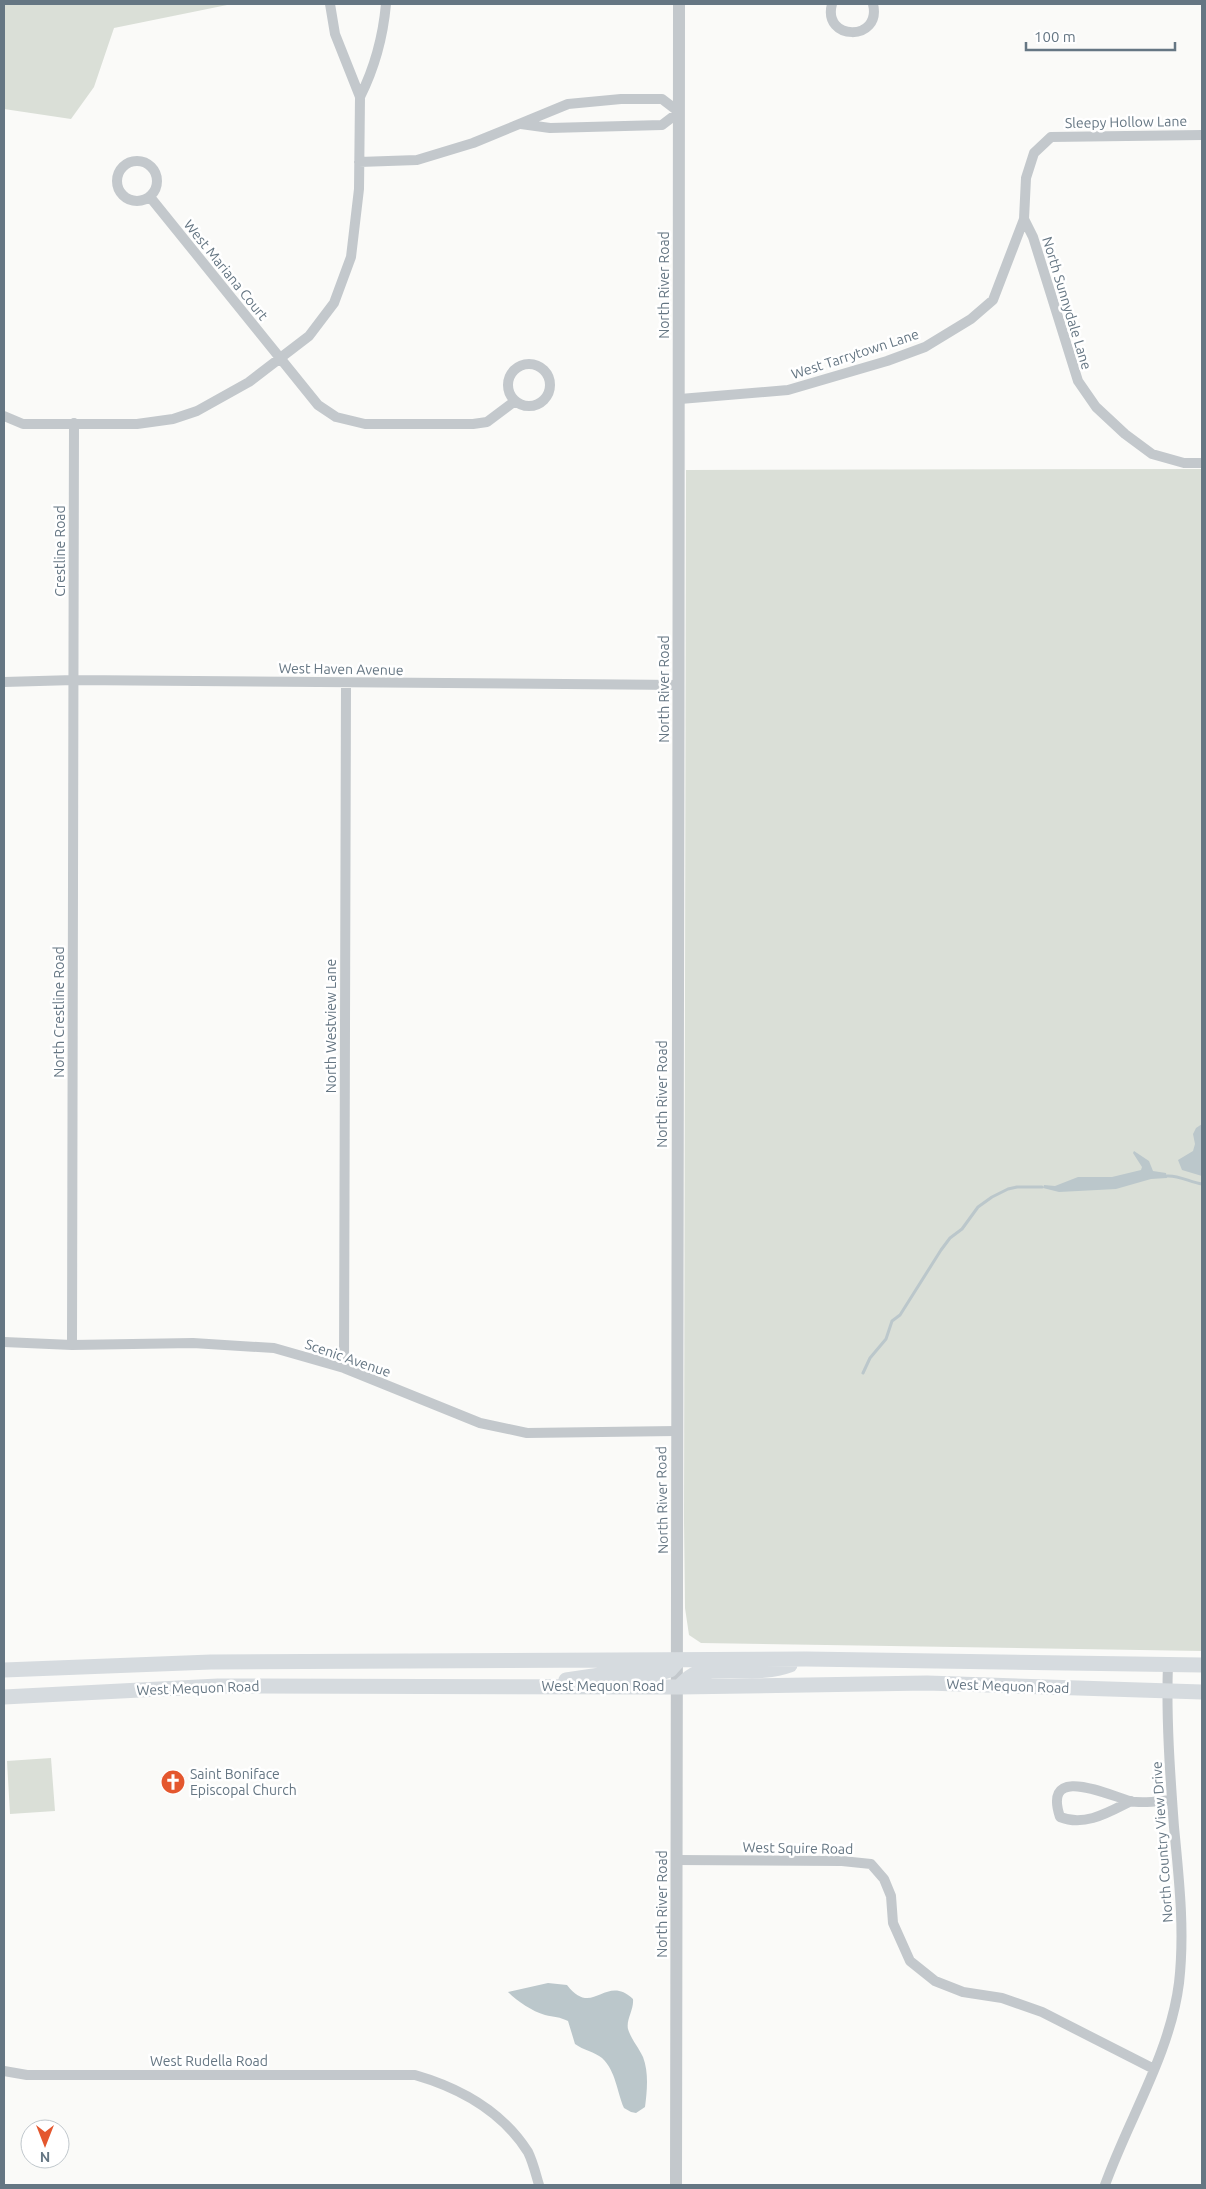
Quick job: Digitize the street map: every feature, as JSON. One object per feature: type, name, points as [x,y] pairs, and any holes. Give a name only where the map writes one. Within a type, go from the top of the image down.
[{"type":"main road","name":"West Mequon Road","points":[[4,1670],[201,1662],[806,1659],[1202,1665]]},
{"type":"main road","points":[[679,1687],[686,1679],[698,1673],[753,1672],[781,1668],[806,1659]]},
{"type":"main road","points":[[540,1686],[588,1676],[658,1674],[670,1670],[679,1660]]},
{"type":"main road","name":"West Mequon Road","points":[[4,1697],[218,1686],[679,1687],[927,1683],[1202,1692]]},
{"type":"street","points":[[4,416],[23,424],[137,424],[173,419],[197,411],[222,397],[281,360],[309,336],[334,303],[351,257],[359,188],[360,97],[335,34],[330,4]]},
{"type":"street","points":[[360,97],[374,69],[384,25],[386,4]]},
{"type":"street","name":"North River Road","points":[[676,2185],[679,1687],[676,1431],[680,399],[679,4]]},
{"type":"street","points":[[832,4],[833,20],[837,26],[851,33],[864,29],[869,25],[874,12],[873,4]]},
{"type":"street","points":[[359,162],[417,160],[473,143],[568,104],[621,99],[662,99],[679,112],[662,125],[550,128],[521,124]]},
{"type":"street","name":"Sleepy Hollow Lane","points":[[1024,219],[1026,178],[1034,153],[1051,137],[1202,135]]},
{"type":"street","points":[[138,161],[151,166],[157,179],[154,192],[150,198],[138,202],[131,201],[121,194],[116,182],[120,170],[125,165],[138,161]]},
{"type":"street","name":"West Mariana Court","points":[[150,198],[318,405],[336,416],[365,424],[473,424],[487,422],[515,401]]},
{"type":"street","name":"West Tarrytown Lane","points":[[680,399],[788,390],[925,347],[971,320],[993,300],[1024,219]]},
{"type":"street","name":"North Sunnydale Lane","points":[[1024,219],[1033,238],[1078,381],[1096,407],[1125,434],[1152,454],[1184,463],[1202,463]]},
{"type":"street","points":[[524,365],[537,366],[543,370],[549,382],[546,396],[535,405],[528,406],[515,401],[510,396],[508,383],[513,371],[524,365]]},
{"type":"street","name":"Crestline Road","points":[[74,423],[74,680]]},
{"type":"street","name":"West Haven Avenue","points":[[4,682],[74,680],[679,685]]},
{"type":"street","name":"North Crestline Road","points":[[72,1345],[74,680]]},
{"type":"street","name":"North Westview Lane","points":[[344,1368],[346,683]]},
{"type":"street","name":"Scenic Avenue","points":[[4,1342],[72,1345],[193,1343],[274,1348],[344,1368],[480,1423],[527,1433],[676,1431]]},
{"type":"street","name":"North Country View Drive","points":[[1104,2185],[1168,2032],[1179,1983],[1182,1912],[1172,1800],[1167,1691],[1168,1664]]},
{"type":"street","points":[[1132,1801],[1100,1789],[1068,1786],[1059,1794],[1056,1804],[1060,1817],[1072,1822],[1088,1820],[1132,1801],[1172,1800]]},
{"type":"street","name":"West Squire Road","points":[[677,1860],[842,1861],[871,1864],[884,1879],[891,1896],[894,1923],[910,1961],[935,1981],[963,1992],[1002,1998],[1042,2012],[1154,2069]]},
{"type":"street","name":"West Rudella Road","points":[[4,2071],[27,2075],[415,2075],[447,2084],[474,2099],[500,2119],[528,2153],[539,2185]]},
{"type":"shaded area","points":[[4,4],[232,4],[114,28],[94,87],[71,119],[4,109]]},
{"type":"shaded area","points":[[1202,469],[1202,1651],[701,1643],[689,1635],[685,1608],[686,470]]},
{"type":"shaded area","points":[[1202,1124],[1202,1176],[1182,1170],[1178,1160],[1193,1151],[1195,1144],[1193,1134],[1196,1128]]},
{"type":"shaded area","points":[[1134,1151],[1149,1161],[1153,1171],[1166,1173],[1167,1178],[1151,1179],[1116,1189],[1059,1192],[1043,1188],[1044,1185],[1055,1186],[1078,1177],[1112,1177],[1141,1170],[1142,1167],[1133,1153]]},
{"type":"shaded area","points":[[51,1758],[55,1811],[10,1814],[7,1761]]},
{"type":"shaded area","points":[[548,1983],[567,1985],[576,1994],[584,1998],[592,1998],[615,1991],[623,1992],[633,1999],[628,2029],[645,2063],[647,2082],[645,2107],[636,2113],[624,2108],[607,2063],[599,2056],[575,2044],[568,2021],[535,2011],[521,2003],[508,1992]]},
{"type":"waterway","points":[[1167,1176],[1202,1184]]},
{"type":"waterway","points":[[863,1373],[870,1358],[886,1339],[892,1321],[900,1315],[941,1250],[950,1238],[962,1229],[978,1207],[1008,1189],[1042,1187]]},
{"type":"place","name":"Saint Boniface Episcopal Church","points":[[173,1782]]}]
